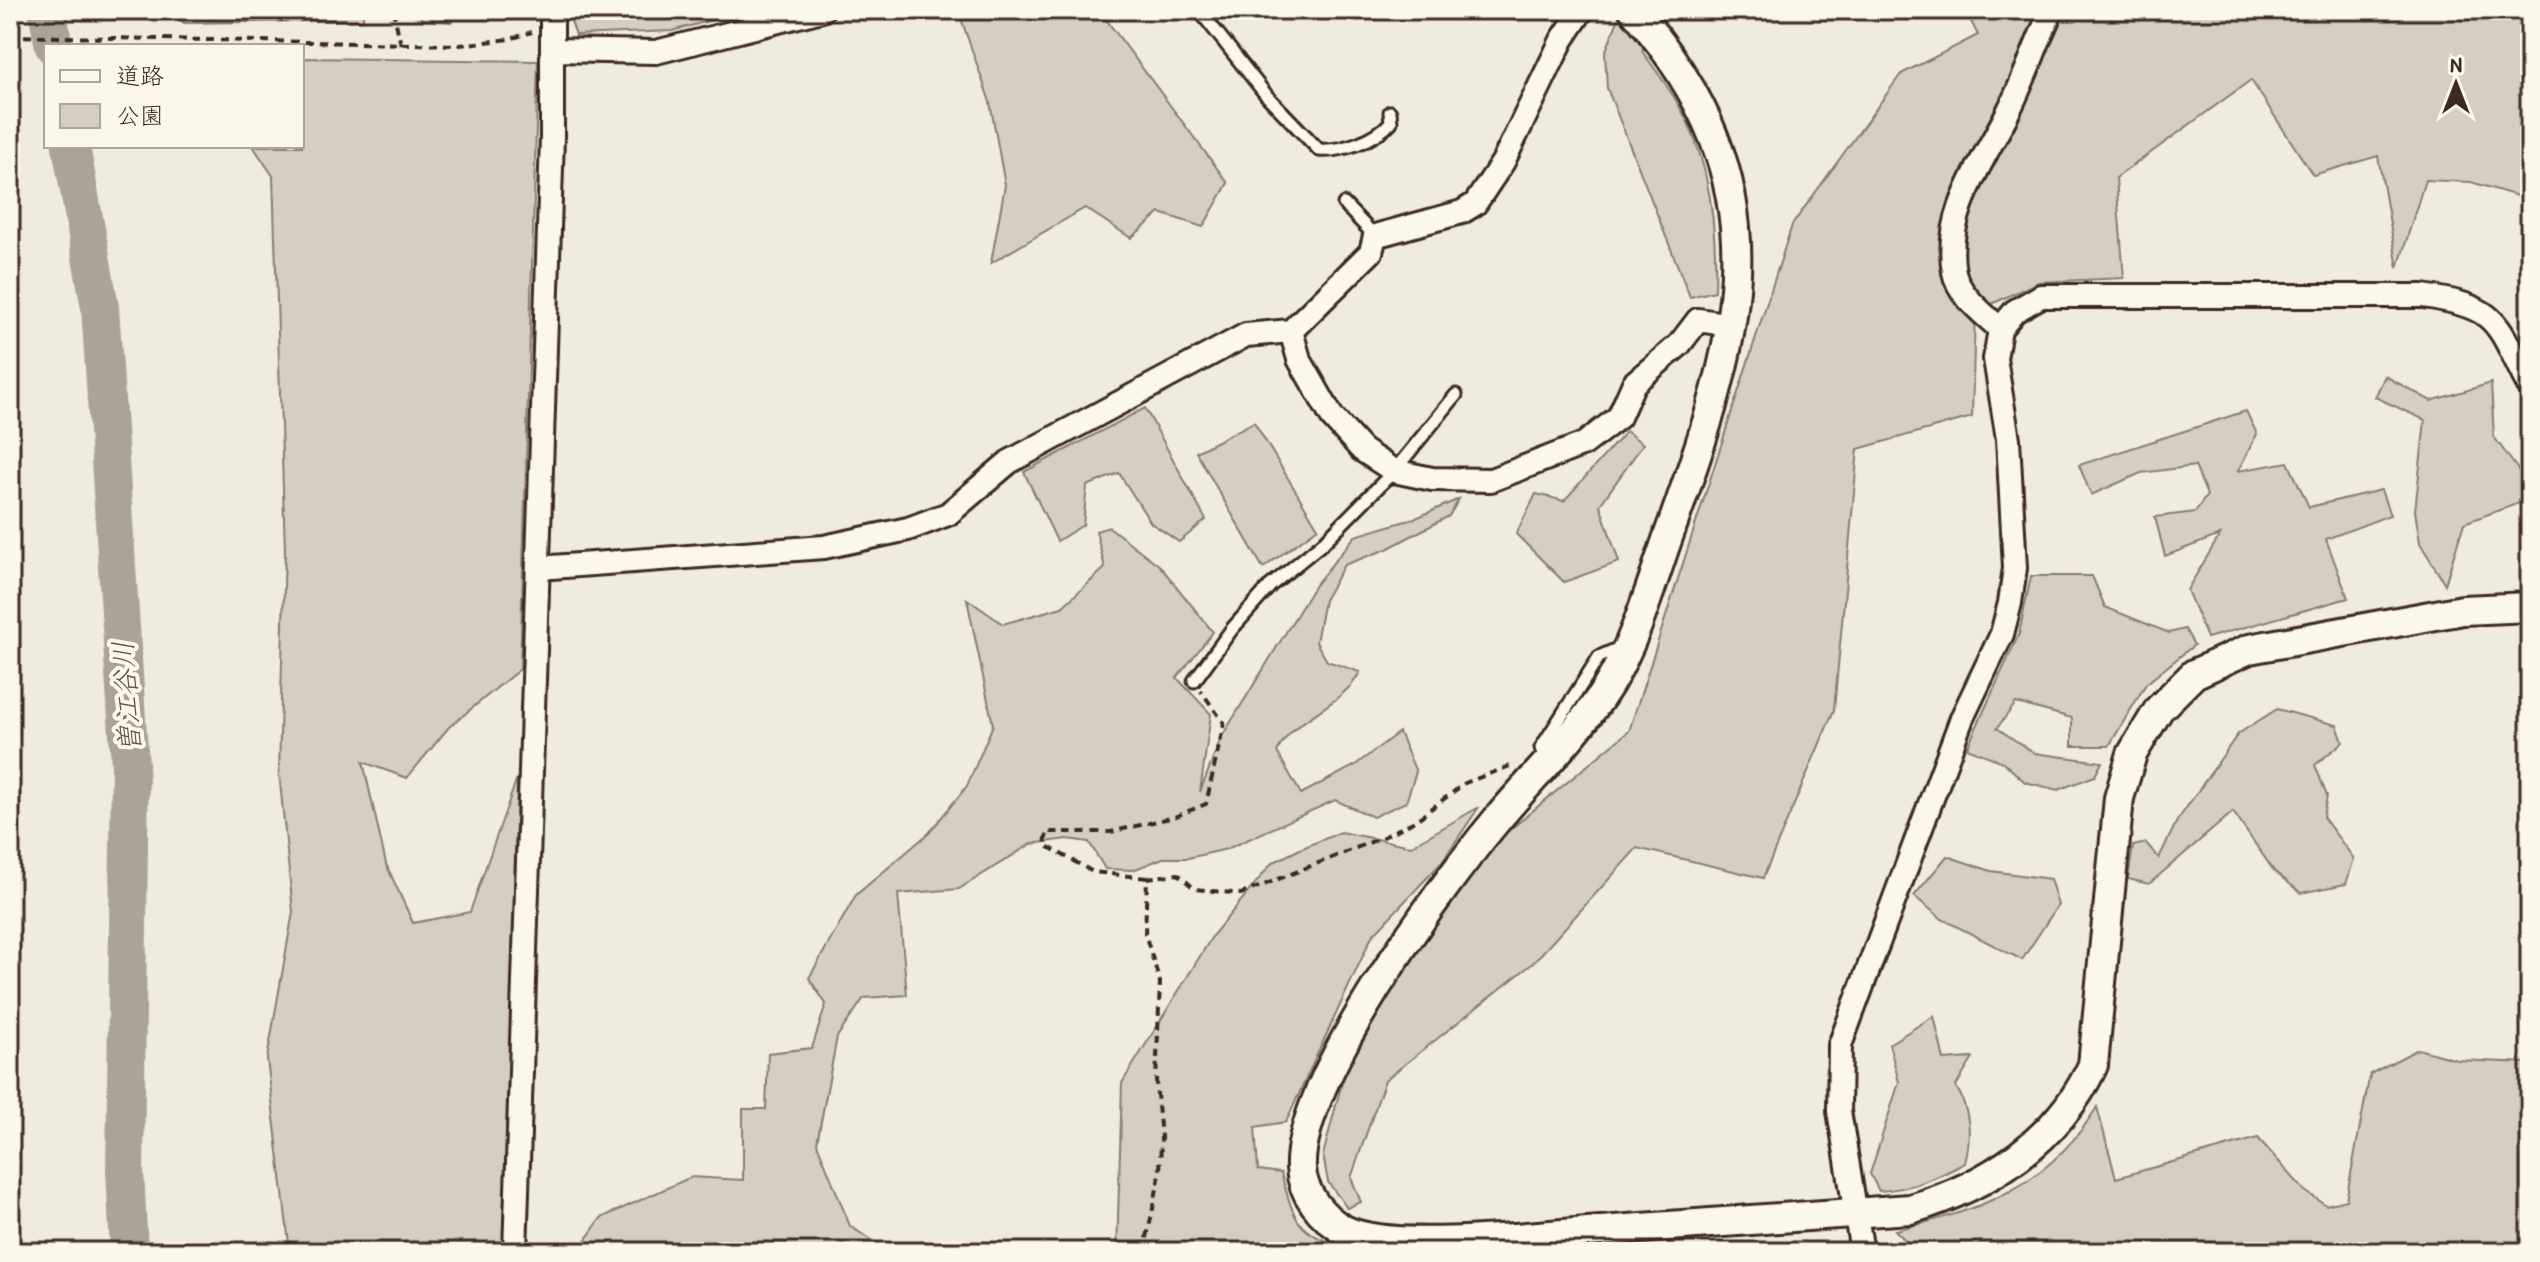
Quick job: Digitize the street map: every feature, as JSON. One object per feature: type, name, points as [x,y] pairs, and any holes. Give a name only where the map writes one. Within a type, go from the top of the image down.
[{"type":"street","points":[[553,50],[656,52],[822,10]]},
{"type":"street","points":[[538,568],[824,547],[908,529],[948,514],[1009,462],[1246,335],[1291,331],[1371,252],[1375,236],[1462,212],[1475,204],[1503,162],[1562,40],[1582,10]]},
{"type":"street","points":[[1634,10],[1653,33],[1697,104],[1727,178],[1739,242],[1732,325],[1705,429],[1629,644],[1610,682],[1578,731],[1494,824],[1380,979],[1334,1061],[1304,1133],[1301,1171],[1316,1207],[1349,1233],[1395,1242],[1910,1209],[1947,1198],[1978,1183],[2034,1144],[2080,1094],[2093,1065],[2119,798],[2132,754],[2159,709],[2194,674],[2249,649],[2463,610],[2528,603]]},
{"type":"street","points":[[2000,329],[1962,291],[1954,272],[1954,226],[1974,173],[2010,110],[2029,56],[2052,10]]},
{"type":"street","points":[[515,1252],[553,17]]},
{"type":"street","points":[[1862,1252],[1839,1111],[1840,1045],[1962,718],[2002,634],[2010,603],[2015,568],[2008,439],[1995,359],[2000,329],[2015,311],[2041,296],[2423,296],[2464,301],[2500,326],[2530,388]]},
{"type":"street","points":[[1291,331],[1299,359],[1332,417],[1362,450],[1394,471],[1432,479],[1491,480],[1584,444],[1619,417],[1634,383],[1679,345],[1698,320],[1732,325]]},
{"type":"lane","points":[[1199,10],[1267,96],[1319,150],[1334,152],[1384,131],[1391,122],[1390,112]]},
{"type":"lane","points":[[1344,204],[1375,236]]},
{"type":"lane","points":[[1194,681],[1232,629],[1270,586],[1324,542],[1394,471],[1456,395]]},
{"type":"lane","points":[[1541,748],[1599,657],[1629,644]]},
{"type":"path","points":[[393,10],[401,45]]},
{"type":"path","points":[[10,36],[460,45],[510,39],[553,17]]},
{"type":"path","points":[[1194,681],[1224,723],[1206,804],[1174,817],[1111,832],[1047,832],[1045,845],[1093,872],[1147,878],[1178,874],[1195,889],[1241,894],[1381,838],[1415,821],[1465,783],[1520,763],[1541,748]]},
{"type":"path","points":[[1144,1252],[1160,1174],[1161,1137],[1156,1083],[1160,982],[1145,934],[1147,878]]},
{"type":"green space","points":[[172,10],[363,10],[363,20],[184,23]]},
{"type":"green space","points":[[415,10],[464,10],[451,22],[423,20]]},
{"type":"green space","points":[[567,10],[748,10],[672,31],[576,35]]},
{"type":"green space","points":[[958,10],[1099,10],[1228,183],[1203,227],[1160,213],[1131,238],[1085,208],[991,263],[1005,185],[990,102]]},
{"type":"green space","points":[[1622,10],[1662,10],[1642,51],[1677,102],[1697,146],[1713,218],[1715,291],[1690,297],[1607,88],[1605,53]]},
{"type":"green space","points":[[1965,10],[2530,10],[2530,200],[2471,182],[2425,180],[2398,268],[2378,156],[2313,175],[2251,80],[2116,178],[2124,278],[2038,282],[1975,312],[1972,417],[1858,449],[1834,710],[1763,878],[1637,848],[1533,963],[1385,1080],[1351,1178],[1361,1202],[1347,1208],[1328,1182],[1323,1155],[1346,1067],[1437,898],[1501,837],[1629,731],[1792,225],[1901,74],[1978,35]]},
{"type":"green space","points":[[304,58],[538,61],[520,669],[449,727],[407,778],[363,762],[386,864],[413,923],[470,912],[517,778],[505,1252],[290,1252],[267,1059],[293,912],[279,772],[285,550],[273,176],[254,148],[304,148]]},
{"type":"green space","points":[[2385,376],[2431,401],[2491,383],[2494,437],[2530,486],[2530,499],[2464,523],[2445,584],[2420,543],[2415,511],[2425,420],[2375,397]]},
{"type":"green space","points":[[1145,408],[1206,520],[1179,542],[1151,523],[1119,473],[1087,486],[1083,525],[1057,541],[1024,472]]},
{"type":"green space","points":[[2246,411],[2257,434],[2238,471],[2288,462],[2309,507],[2381,490],[2390,515],[2326,539],[2348,598],[2207,638],[2187,590],[2220,535],[2165,556],[2155,517],[2195,512],[2207,495],[2195,466],[2141,473],[2091,495],[2079,465]]},
{"type":"green space","points":[[1254,422],[1318,528],[1263,568],[1196,452]]},
{"type":"green space","points":[[1626,431],[1643,444],[1600,505],[1619,562],[1564,582],[1516,534],[1536,494],[1564,501]]},
{"type":"green space","points":[[1459,499],[1449,516],[1387,549],[1344,565],[1324,600],[1316,642],[1327,661],[1360,672],[1342,694],[1295,729],[1277,752],[1301,794],[1354,766],[1399,732],[1416,772],[1406,802],[1373,817],[1335,800],[1227,849],[1188,858],[1163,858],[1133,870],[1105,869],[1089,842],[1067,839],[1031,844],[959,889],[898,894],[907,995],[864,998],[837,1037],[817,1143],[850,1226],[889,1252],[577,1252],[601,1218],[691,1177],[743,1180],[743,1109],[766,1109],[768,1053],[812,1048],[826,1004],[809,978],[856,895],[929,833],[967,786],[993,725],[967,599],[1003,624],[1062,607],[1105,568],[1096,531],[1109,527],[1160,566],[1213,632],[1177,678],[1211,714],[1200,792],[1221,738],[1315,585],[1355,536],[1416,518]]},
{"type":"green space","points":[[2031,576],[2092,576],[2105,607],[2169,633],[2185,629],[2194,645],[2146,684],[2109,746],[2072,746],[2072,718],[2016,703],[1997,728],[2034,753],[2102,762],[2095,776],[2058,790],[2025,782],[2003,762],[1967,748],[2019,634]]},
{"type":"green space","points":[[2277,709],[2337,725],[2343,742],[2315,765],[2327,796],[2323,817],[2354,859],[2346,884],[2301,893],[2274,871],[2233,812],[2149,884],[2128,879],[2133,846],[2146,843],[2159,858],[2177,821],[2238,734]]},
{"type":"green space","points":[[1479,807],[1441,863],[1372,936],[1286,1122],[1255,1127],[1258,1170],[1281,1173],[1291,1207],[1303,1227],[1323,1240],[1357,1252],[1117,1252],[1122,1083],[1213,935],[1272,863],[1300,849],[1341,832],[1411,846]]},
{"type":"green space","points":[[1947,856],[1991,871],[2050,879],[2058,905],[2022,960],[1942,919],[1914,896]]},
{"type":"green space","points":[[1934,1016],[1944,1060],[1973,1058],[1956,1086],[1968,1123],[1969,1143],[1965,1163],[1924,1182],[1879,1191],[1870,1174],[1899,1082],[1889,1044]]},
{"type":"green space","points":[[2418,1049],[2457,1060],[2530,1063],[2530,1252],[1917,1252],[1895,1230],[1956,1214],[2010,1191],[2057,1157],[2097,1107],[2116,1178],[2258,1138],[2305,1191],[2326,1205],[2346,1200],[2370,1074]]},
{"type":"waterway","name":"曽江谷川","points":[[47,10],[54,44]]},
{"type":"waterway","name":"曽江谷川","points":[[71,148],[100,307],[130,765],[125,1170],[129,1252]]}]
